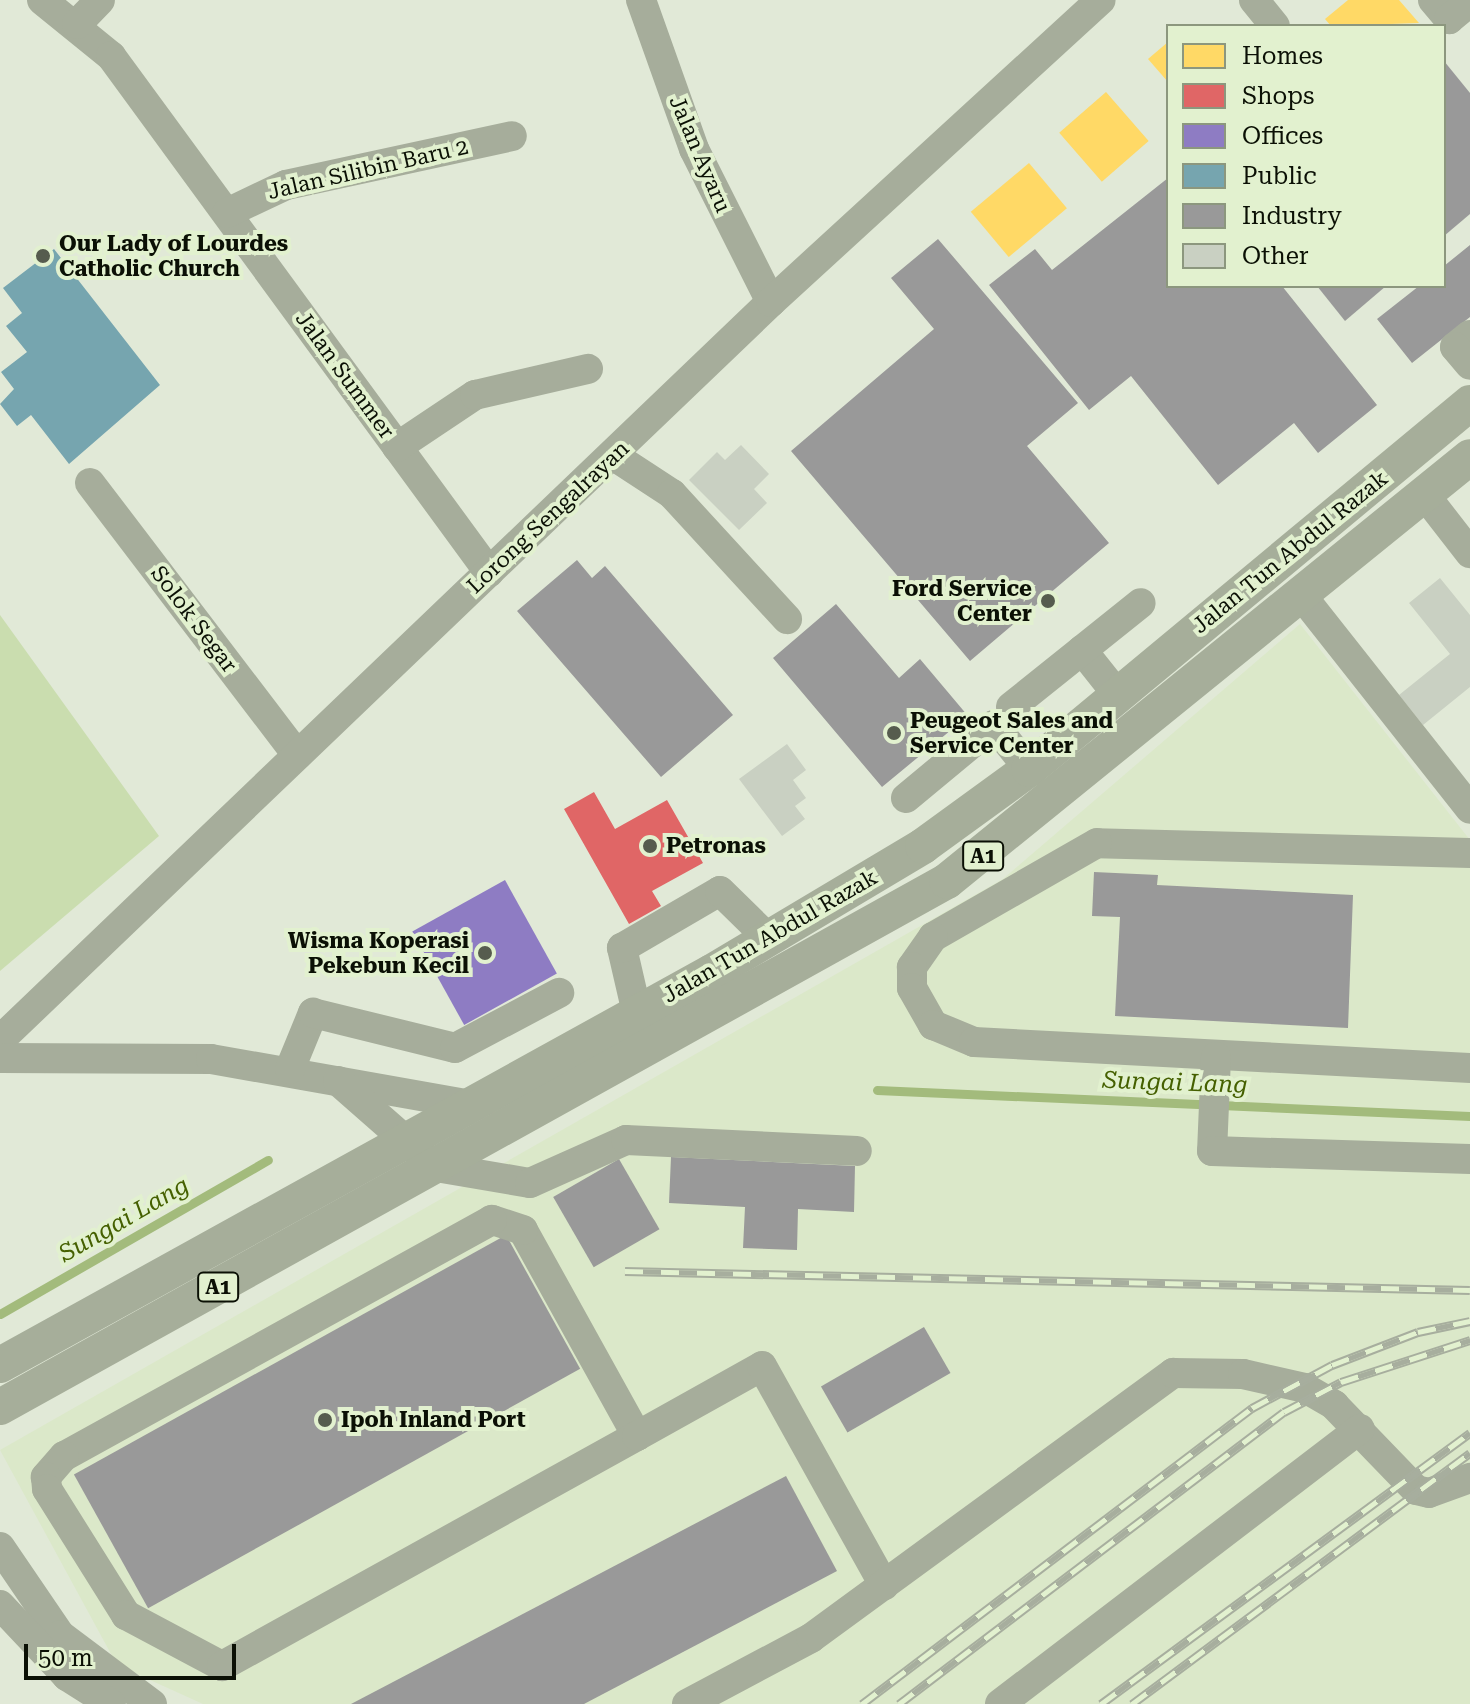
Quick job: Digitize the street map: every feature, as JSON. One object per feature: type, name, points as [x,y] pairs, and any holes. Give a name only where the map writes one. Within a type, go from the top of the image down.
[{"type":"main road","name":"Jalan Tun Abdul Razak","points":[[0,1365],[769,939],[923,846],[1029,769],[1470,403]]},
{"type":"main road","name":"Jalan Tun Abdul Razak","points":[[0,1407],[947,881],[1470,457]]},
{"type":"street","name":"Jalan Summer","points":[[42,0],[77,24],[111,56],[489,572]]},
{"type":"street","points":[[77,24],[100,0]]},
{"type":"street","name":"Jalan Ayaru","points":[[641,0],[694,149],[771,302]]},
{"type":"street","name":"Lorong Sengalrayan","points":[[0,1040],[614,456],[771,302],[1101,0]]},
{"type":"street","points":[[1254,0],[1273,24]]},
{"type":"street","points":[[1433,0],[1449,19],[1470,2]]},
{"type":"street","name":"Jalan Silibin Baru 2","points":[[227,213],[286,185],[512,136]]},
{"type":"street","points":[[1470,335],[1455,347],[1470,365]]},
{"type":"street","points":[[397,447],[475,395],[588,369]]},
{"type":"street","points":[[614,456],[672,494],[787,619]]},
{"type":"street","name":"Solok Segar","points":[[90,483],[297,755]]},
{"type":"street","points":[[1424,494],[1467,541]]},
{"type":"street","points":[[1302,596],[1470,809]]},
{"type":"street","points":[[1011,707],[1141,603]]},
{"type":"street","points":[[1082,650],[1117,694]]},
{"type":"street","points":[[906,798],[994,725],[1029,769]]},
{"type":"street","points":[[1470,853],[1097,843],[933,937],[912,967],[919,1009],[953,1037],[1215,1071],[1470,1068]]},
{"type":"street","points":[[637,1013],[622,948],[720,891],[769,939]]},
{"type":"street","points":[[290,1069],[313,1013],[455,1048],[559,993]]},
{"type":"street","points":[[0,1058],[211,1059],[290,1069],[338,1081],[467,1104]]},
{"type":"street","points":[[1215,1071],[1212,1151],[1470,1159]]},
{"type":"street","points":[[338,1081],[407,1137],[436,1167],[530,1183],[626,1140],[857,1151]]},
{"type":"street","points":[[637,1436],[523,1230],[492,1220],[64,1456],[46,1477],[108,1597],[148,1629],[222,1666],[637,1436],[762,1366],[884,1585]]},
{"type":"street","points":[[722,1704],[1173,1373],[1275,1378],[1334,1405],[1416,1490],[1429,1493],[1470,1478]]},
{"type":"street","points":[[1000,1704],[1360,1429]]},
{"type":"street","points":[[0,1547],[60,1635],[152,1704]]},
{"type":"street","points":[[5,1621],[67,1676],[111,1704]]},
{"type":"street","points":[[687,1704],[811,1638]]},
{"type":"shaded area","points":[[0,615],[159,836],[0,971]]},
{"type":"shaded area","name":"Ipoh Inland Port","points":[[1300,624],[1470,840],[1470,1704],[203,1704],[117,1665],[0,1450],[1003,879]]},
{"type":"building: Homes","points":[[1348,0],[1399,0],[1419,23],[1329,24],[1325,19]]},
{"type":"building: Homes","points":[[1166,44],[1166,80],[1148,59]]},
{"type":"building: Homes","points":[[1106,92],[1149,141],[1102,182],[1059,133]]},
{"type":"building: Homes","points":[[1029,163],[1067,208],[1009,257],[971,212]]},
{"type":"building: Shops","points":[[594,792],[615,829],[667,800],[703,863],[652,891],[661,906],[629,924],[564,809]]},
{"type":"building: Offices","name":"Wisma Koperasi Pekebun Kecil","points":[[505,880],[557,974],[464,1025],[412,931]]},
{"type":"building: Public","points":[[54,249],[160,385],[69,464],[31,415],[17,426],[0,404],[14,389],[1,372],[27,352],[6,326],[22,313],[3,288]]},
{"type":"building: Industry","points":[[1446,63],[1470,93],[1470,214],[1446,234]]},
{"type":"building: Industry","points":[[1166,180],[1166,288],[1284,288],[1377,405],[1318,453],[1294,423],[1218,485],[1131,376],[1089,410],[989,285],[1035,249],[1052,270]]},
{"type":"building: Industry","points":[[938,239],[1078,403],[1027,446],[1109,543],[970,661],[791,451],[934,329],[891,278]]},
{"type":"building: Industry","points":[[1470,245],[1470,317],[1412,363],[1377,319],[1416,288],[1446,288],[1446,264]]},
{"type":"building: Industry","points":[[1319,288],[1384,288],[1345,321]]},
{"type":"building: Industry","points":[[577,560],[592,578],[605,566],[733,715],[661,777],[517,611]]},
{"type":"building: Industry","points":[[836,604],[899,678],[920,659],[968,716],[882,787],[773,658]]},
{"type":"building: Industry","points":[[1094,872],[1158,875],[1157,885],[1353,895],[1348,1028],[1115,1016],[1120,917],[1092,916]]},
{"type":"building: Industry","points":[[671,1157],[855,1166],[854,1212],[798,1209],[797,1250],[743,1248],[745,1207],[669,1203]]},
{"type":"building: Industry","points":[[619,1159],[660,1229],[594,1267],[553,1197]]},
{"type":"building: Industry","name":"Ipoh Inland Port","points":[[506,1235],[580,1369],[148,1608],[74,1474]]},
{"type":"building: Industry","points":[[924,1327],[950,1373],[847,1432],[821,1386]]},
{"type":"building: Industry","points":[[786,1476],[837,1571],[584,1704],[351,1704]]},
{"type":"building: Other","points":[[741,445],[769,474],[754,489],[767,503],[739,530],[689,480],[717,452],[725,460]]},
{"type":"building: Other","points":[[1440,578],[1470,615],[1470,687],[1423,725],[1399,695],[1450,654],[1409,603]]},
{"type":"building: Other","points":[[787,744],[806,770],[793,780],[806,798],[795,806],[805,819],[782,836],[739,779]]},
{"type":"waterway","name":"Sungai Lang","points":[[877,1090],[1470,1116]]},
{"type":"waterway","name":"Sungai Lang","points":[[0,1314],[268,1160]]},
{"type":"railway","points":[[625,1271],[1470,1290]]},
{"type":"railway","points":[[862,1704],[1252,1408],[1332,1365],[1418,1332],[1470,1321]]},
{"type":"railway","points":[[899,1704],[1284,1412],[1341,1382],[1470,1340]]},
{"type":"railway","points":[[1101,1704],[1470,1433]]},
{"type":"railway","points":[[1132,1704],[1470,1453]]},
{"type":"place","name":"Our Lady of Lourdes Catholic Church","points":[[43,256]]},
{"type":"place","name":"Ford Service Center","points":[[1048,601]]},
{"type":"place","name":"Peugeot Sales and Service Center","points":[[894,733]]},
{"type":"place","name":"Petronas","points":[[650,846]]},
{"type":"place","name":"Wisma Koperasi Pekebun Kecil","points":[[485,953]]},
{"type":"place","name":"Ipoh Inland Port","points":[[325,1420]]}]
